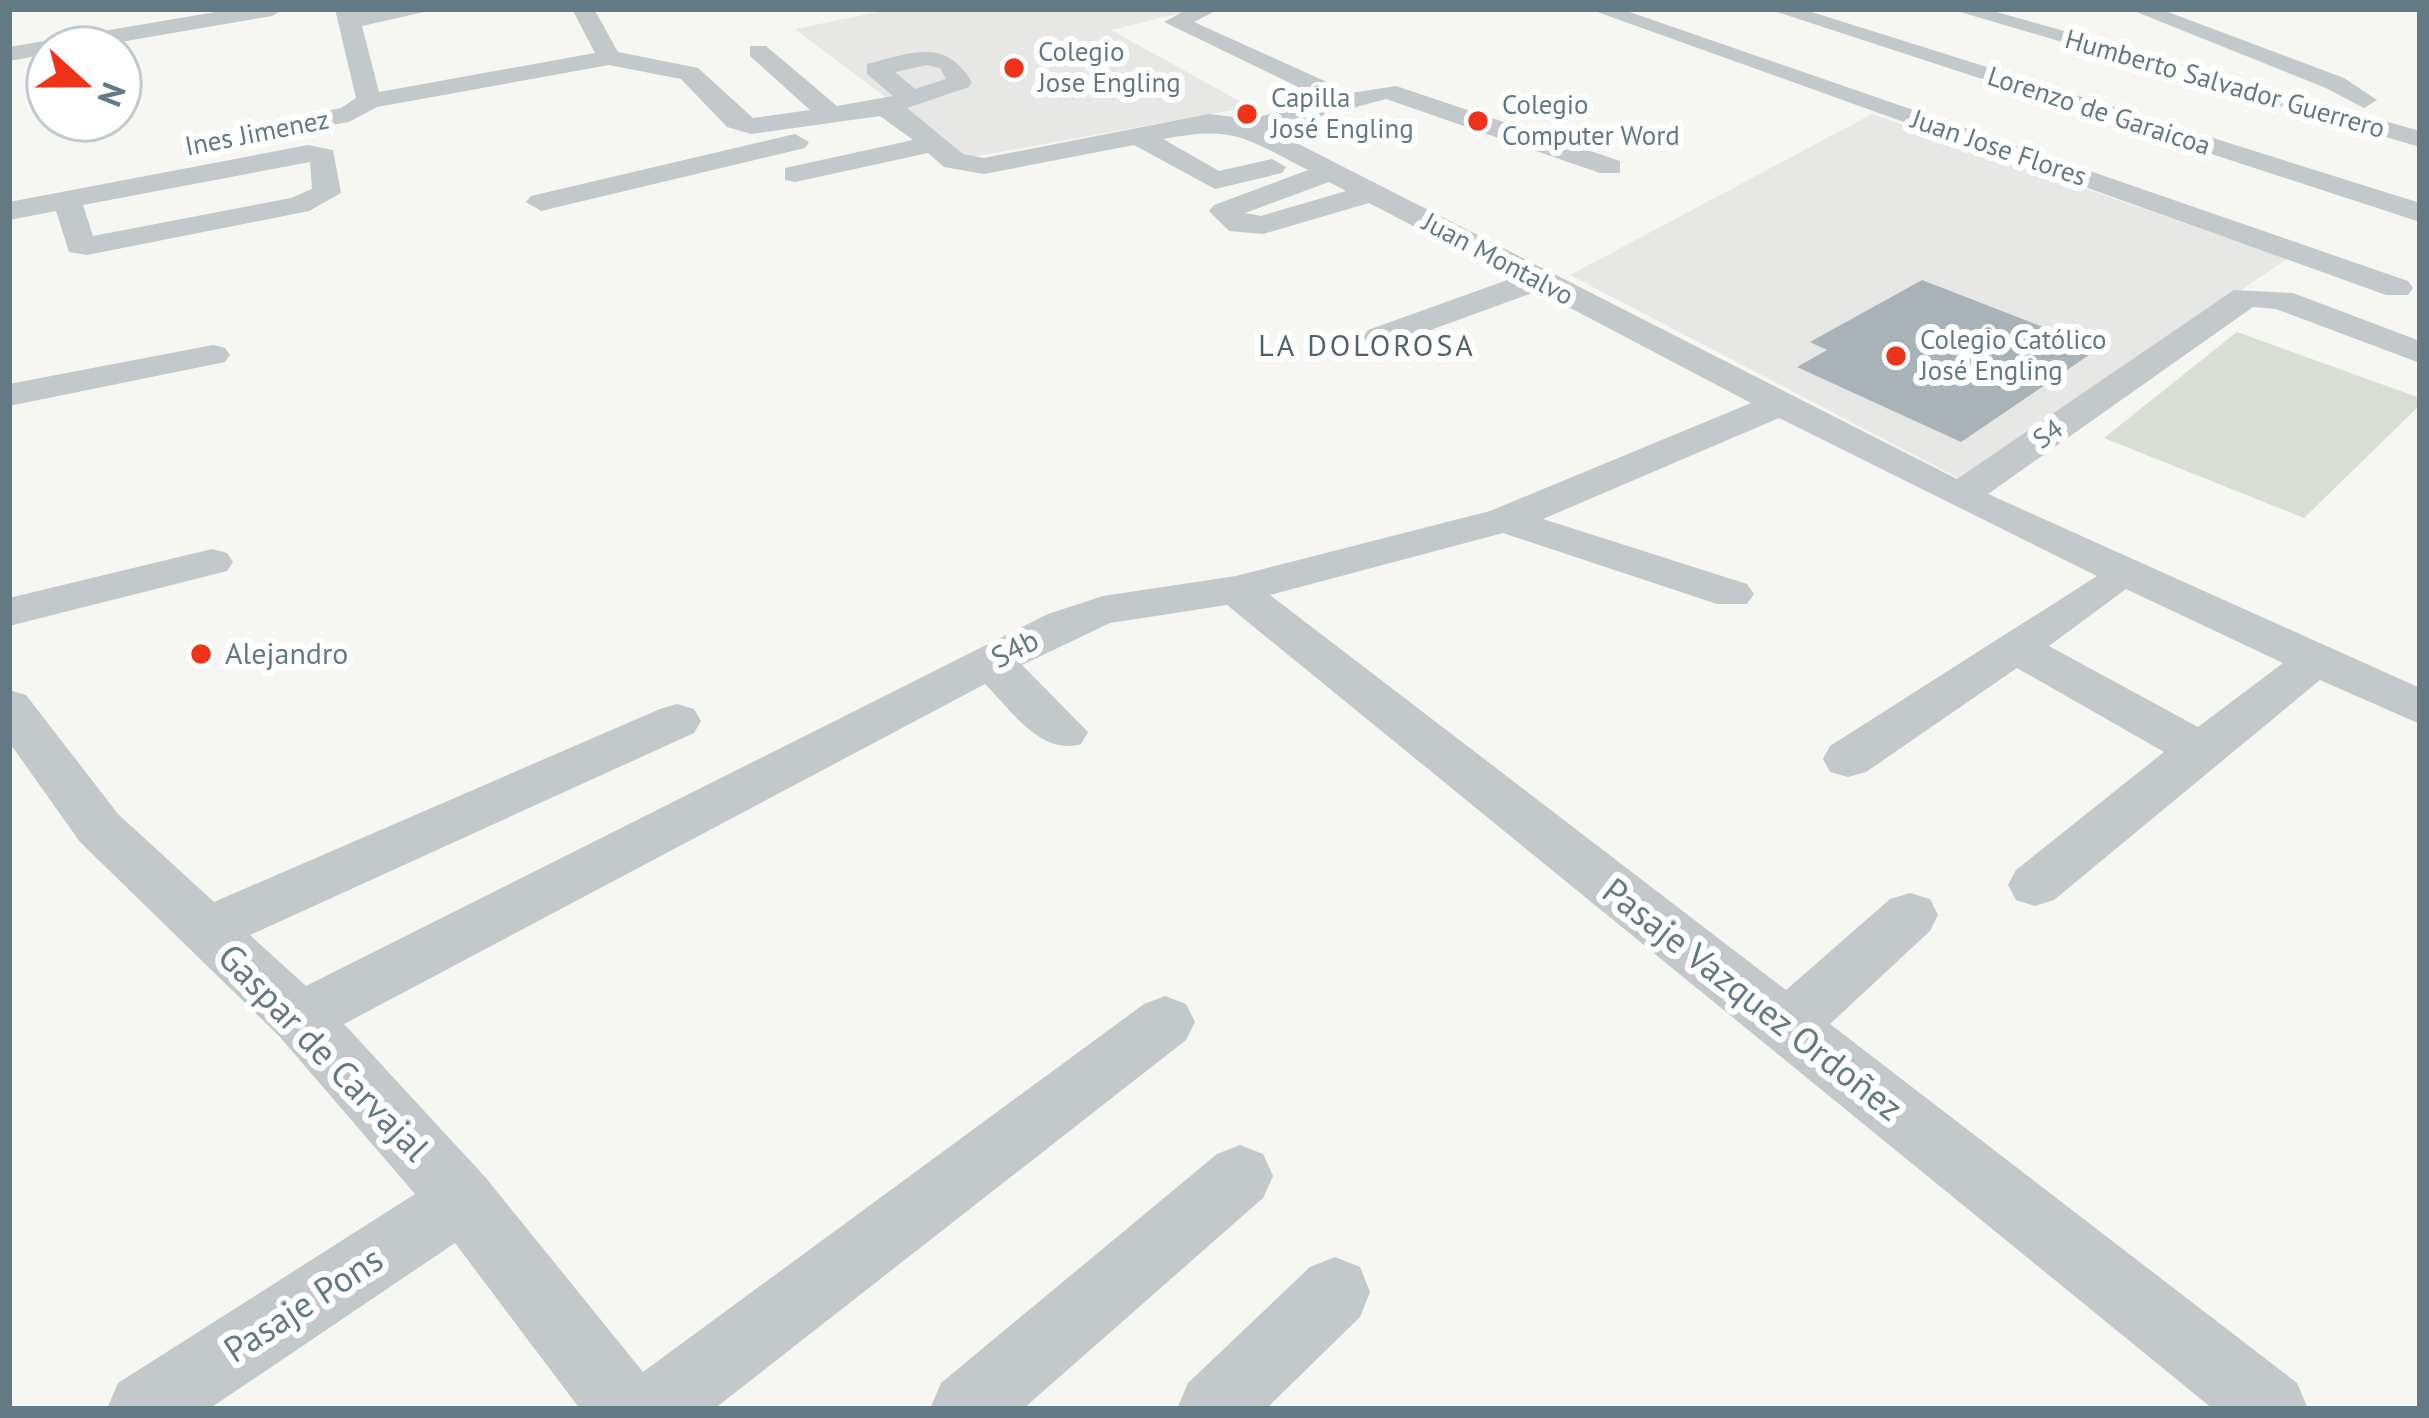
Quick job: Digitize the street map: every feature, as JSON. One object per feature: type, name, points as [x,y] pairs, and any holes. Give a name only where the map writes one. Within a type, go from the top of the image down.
[{"type":"street","points":[[583,9],[609,58],[689,73],[736,121],[752,126],[899,108]]},
{"type":"street","points":[[1208,9],[1175,22],[1349,100]]},
{"type":"street","name":"Juan Jose Flores","points":[[1600,9],[2408,278]]},
{"type":"street","points":[[1806,18],[1836,9]]},
{"type":"street","name":"Humberto Salvador Guerrero","points":[[1961,9],[2415,138]]},
{"type":"street","points":[[2140,9],[2336,83],[2415,138]]},
{"type":"street","points":[[366,105],[347,15],[422,10]]},
{"type":"street","points":[[9,54],[271,16]]},
{"type":"street","name":"Lorenzo de Garaicoa","points":[[1764,24],[1806,18],[2420,213]]},
{"type":"street","points":[[1706,46],[1764,24]]},
{"type":"street","points":[[758,51],[830,114]]},
{"type":"street","name":"Ines Jimenez","points":[[236,137],[366,105],[609,58]]},
{"type":"street","points":[[1246,128],[1349,100],[1400,93],[1610,167]]},
{"type":"street","points":[[541,202],[899,108]]},
{"type":"street","name":"Juan Montalvo","points":[[899,108],[954,161],[984,166],[1208,122],[1246,128],[1959,496],[2420,706]]},
{"type":"street","points":[[1138,136],[1215,180],[1318,165]]},
{"type":"street","points":[[795,174],[933,144]]},
{"type":"street","points":[[9,211],[67,199],[308,153],[323,156],[327,193],[299,205],[87,246],[80,244],[67,199]]},
{"type":"street","name":"Ines Jimenez","points":[[9,182],[145,155]]},
{"type":"street","points":[[1318,165],[1223,211],[1240,225],[1263,225],[1370,193]]},
{"type":"street","points":[[2408,278],[2352,324],[2420,353]]},
{"type":"street","points":[[1380,337],[1538,280]]},
{"type":"street","name":"S4","points":[[1959,496],[2239,301],[2258,296],[2352,324]]},
{"type":"street","points":[[9,395],[213,355]]},
{"type":"street","name":"S4b","points":[[300,1018],[990,662],[1103,610],[1236,590],[1505,520],[1777,405]]},
{"type":"street","points":[[1505,520],[1732,594]]},
{"type":"street","points":[[9,612],[212,562]]},
{"type":"street","points":[[1848,759],[2106,587]]},
{"type":"street","name":"Pasaje Vazquez Ordoñez","points":[[1236,590],[2271,1409]]},
{"type":"street","points":[[2014,646],[2200,750]]},
{"type":"street","points":[[2035,885],[2200,750],[2287,686],[2314,658]]},
{"type":"street","points":[[990,662],[1064,732]]},
{"type":"street","name":"Gaspar de Carvajal","points":[[9,707],[99,827],[300,1018],[464,1200],[626,1409]]},
{"type":"street","points":[[207,930],[676,721]]},
{"type":"street","points":[[1787,1026],[1910,915]]},
{"type":"street","points":[[655,1409],[1165,1022]]},
{"type":"street","points":[[967,1409],[1240,1176]]},
{"type":"street","name":"Pasaje Pons","points":[[144,1409],[464,1200]]},
{"type":"street","points":[[1214,1409],[1336,1292]]},
{"type":"shaded area","name":"Colegio Jose Engling","points":[[892,9],[1197,9],[1111,30],[1250,107],[966,158],[795,29]]},
{"type":"shaded area","points":[[1872,114],[2287,259],[1960,479],[1570,275]]},
{"type":"shaded area","points":[[2237,332],[2420,398],[2420,405],[2304,518],[2104,438]]},
{"type":"building","points":[[1922,280],[2061,334],[2055,339],[2092,353],[1961,442],[1797,367],[1827,350],[1810,342]]},
{"type":"place","name":"Colegio Jose Engling","points":[[1014,68]]},
{"type":"place","name":"Capilla José Engling","points":[[1247,114]]},
{"type":"place","name":"Colegio Computer Word","points":[[1478,121]]},
{"type":"place","name":"Colegio Católico José Engling","points":[[1896,356]]},
{"type":"place","name":"Alejandro","points":[[201,654]]},
{"type":"district","name":"LA DOLOROSA","points":[[1367,346]]}]
